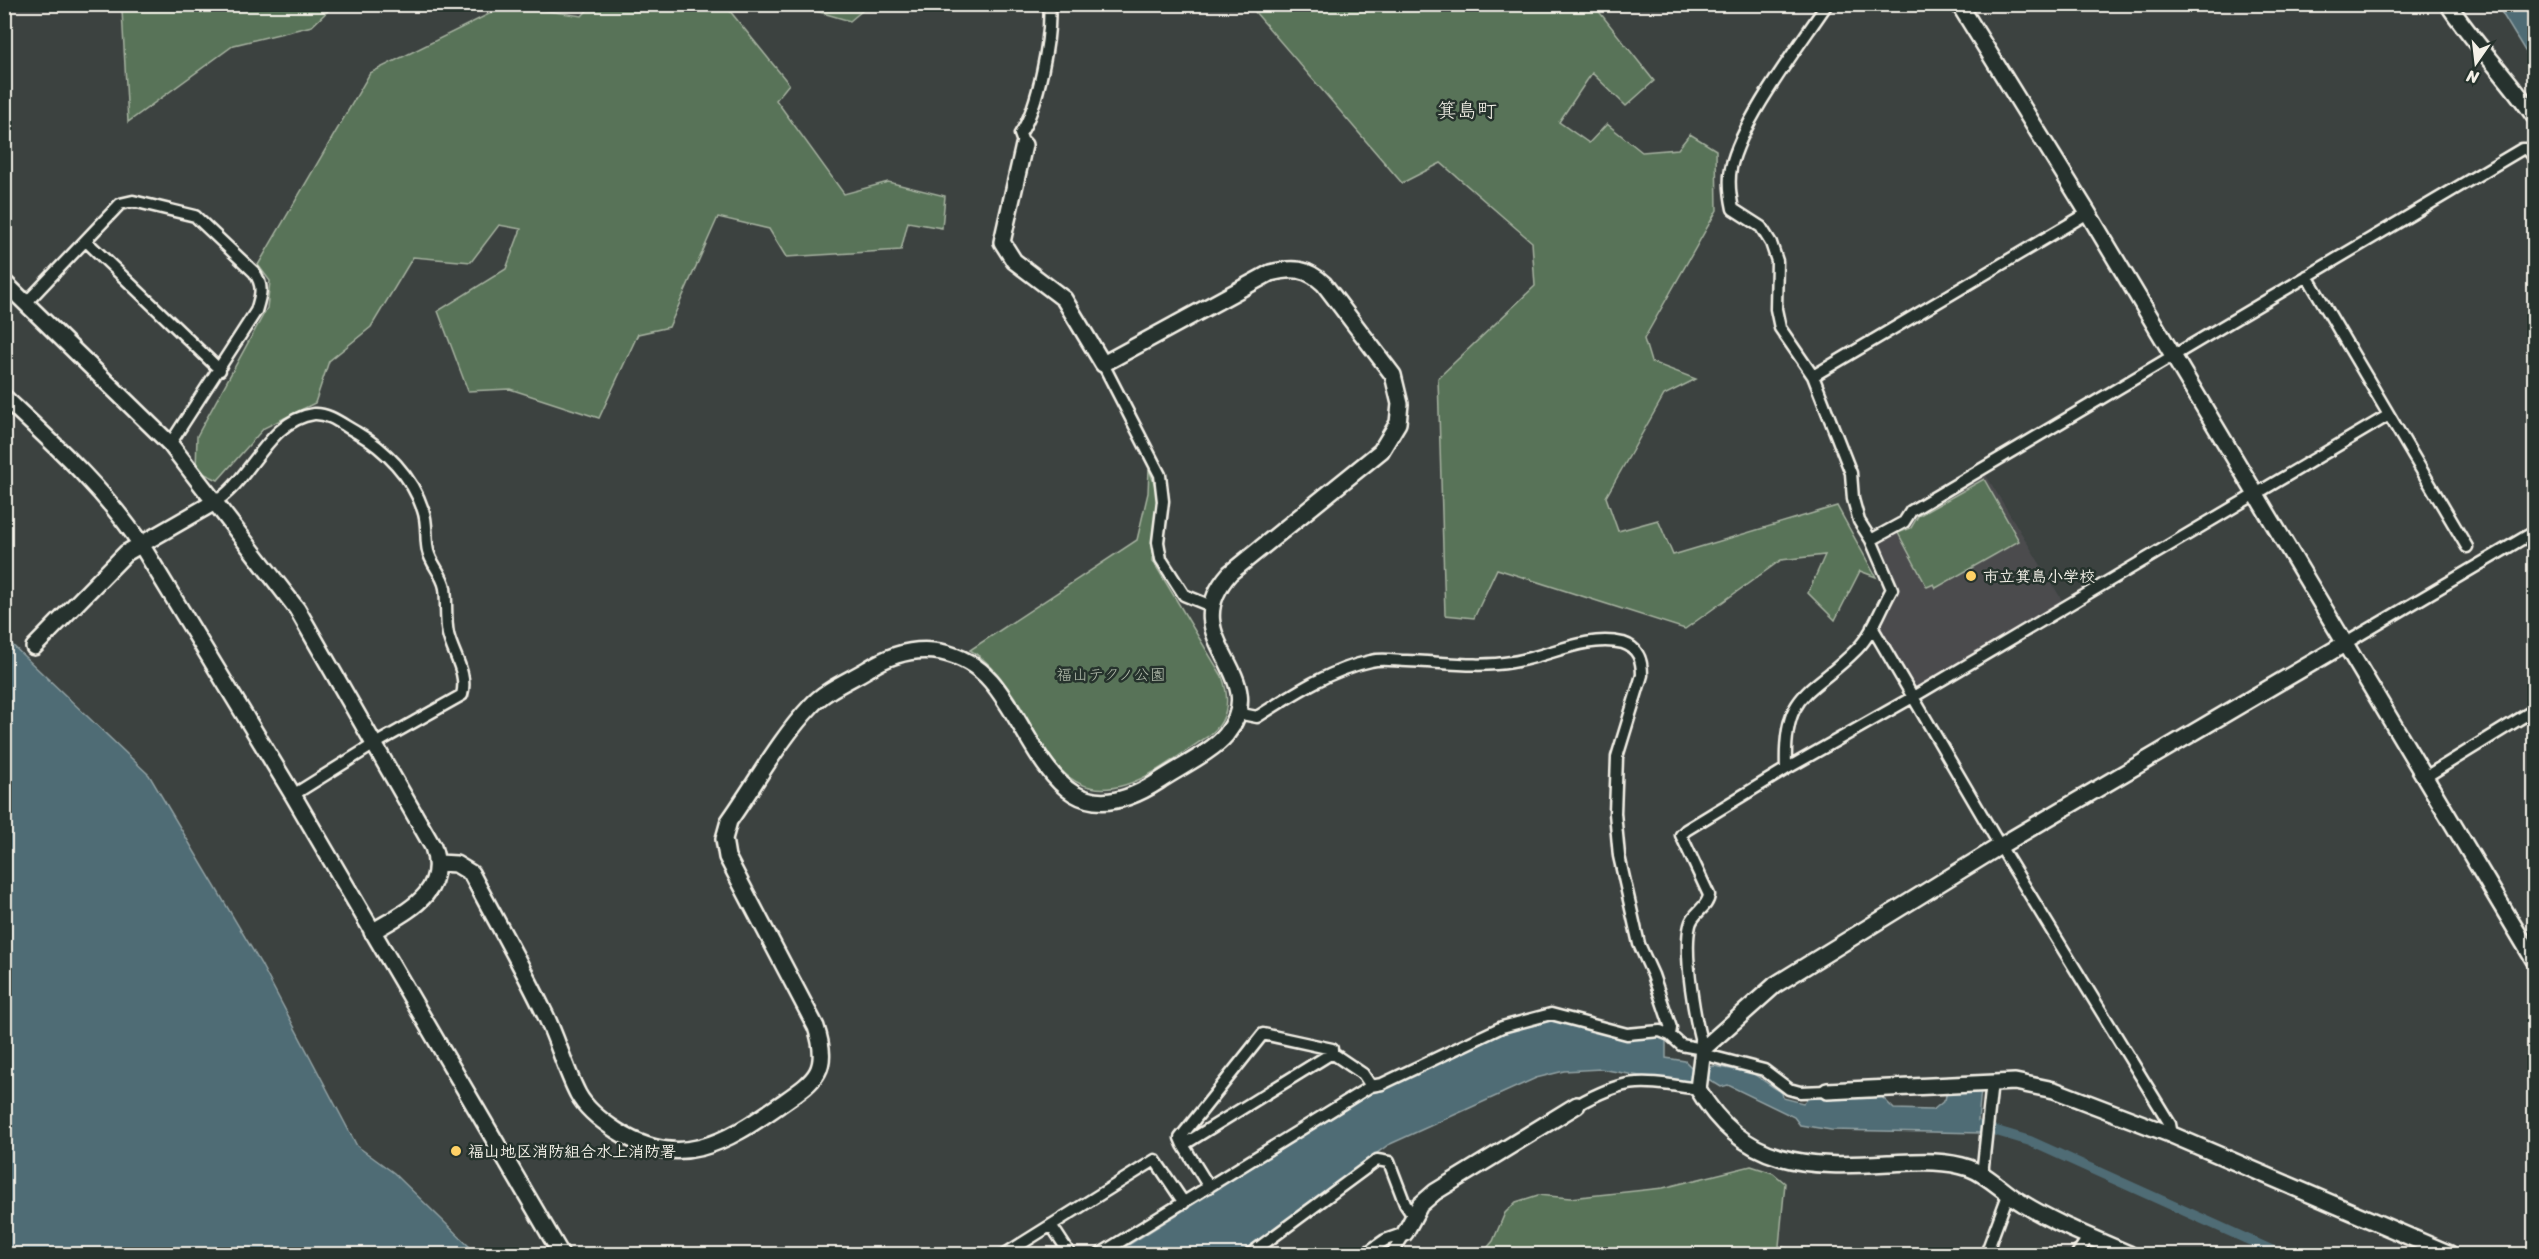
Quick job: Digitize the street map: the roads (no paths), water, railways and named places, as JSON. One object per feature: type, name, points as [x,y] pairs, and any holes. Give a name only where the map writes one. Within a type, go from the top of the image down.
[{"type":"street","points":[[1049,4],[1046,50],[1029,120],[1020,134],[1024,145],[1002,242],[1014,261],[1064,299],[1103,364],[1160,475],[1163,501],[1158,542],[1161,559],[1184,595],[1211,606]]},
{"type":"street","points":[[1786,769],[1787,733],[1794,708],[1809,688],[1858,648],[1892,589],[1871,540],[1859,521],[1853,499],[1851,473],[1813,376],[1780,328],[1776,309],[1777,261],[1771,243],[1761,228],[1733,209],[1730,191],[1731,169],[1744,134],[1827,4]]},
{"type":"street","points":[[1959,4],[2088,213],[2255,495],[2427,776],[2535,960]]},
{"type":"street","points":[[2448,4],[2468,34],[2513,84],[2535,116]]},
{"type":"street","points":[[1871,540],[1904,522],[1911,511],[2522,149],[2527,149],[2535,157]]},
{"type":"street","points":[[26,303],[120,204],[133,201],[195,216],[254,272],[261,282],[262,294],[256,311],[220,370],[170,444]]},
{"type":"street","points":[[1813,376],[2088,213]]},
{"type":"street","points":[[86,241],[220,370]]},
{"type":"street","points":[[439,864],[456,864],[471,873],[544,1012],[579,1095],[603,1122],[636,1143],[661,1149],[687,1150],[714,1144],[738,1135],[805,1087],[821,1064],[824,1049],[816,1027],[727,857],[724,838],[729,821],[813,703],[880,661],[909,650],[930,650],[954,655],[974,665],[991,681],[1055,780],[1075,794],[1095,800],[1117,801],[1140,792],[1213,746],[1226,735],[1237,713],[1239,688],[1233,669],[1217,645],[1211,625],[1211,606],[1217,587],[1230,573],[1381,451],[1398,423],[1400,405],[1393,375],[1324,284],[1311,272],[1289,267],[1270,273],[1103,364]]},
{"type":"street","points":[[2307,276],[2467,547]]},
{"type":"street","points":[[4,282],[170,444],[213,503],[297,609],[433,847],[439,864],[434,883],[416,906],[372,932]]},
{"type":"street","points":[[4,397],[83,473],[122,516],[142,546],[293,795],[561,1254]]},
{"type":"street","points":[[34,647],[126,553],[142,546],[224,496],[285,428],[297,420],[314,414],[328,416],[379,446],[411,486],[423,510],[428,551],[445,585],[448,633],[465,683],[462,695],[373,745],[293,795]]},
{"type":"street","points":[[2129,1254],[2051,1219],[2008,1195],[1969,1168],[1930,1161],[1837,1167],[1798,1163],[1774,1157],[1751,1146],[1727,1127],[1698,1089],[1703,1051],[1696,1023],[1691,982],[1689,928],[1695,915],[1709,900],[1709,895],[1682,835],[1786,769],[1914,697],[2389,415]]},
{"type":"street","points":[[1703,1051],[1775,985],[2000,846],[2535,532]]},
{"type":"street","points":[[1872,627],[2000,846],[2170,1124],[2172,1135]]},
{"type":"street","points":[[1237,713],[1257,717],[1338,670],[1374,660],[1484,664],[1513,662],[1563,647],[1610,641],[1635,649],[1642,661],[1642,675],[1617,757],[1615,813],[1619,856],[1639,944],[1657,983],[1671,1035]]},
{"type":"street","points":[[2427,776],[2535,710]]},
{"type":"street","points":[[1100,1254],[1371,1086],[1382,1084],[1502,1027],[1543,1014],[1577,1018],[1627,1034],[1660,1030],[1671,1035],[1681,1045],[1764,1070],[1789,1089],[1800,1092],[1992,1082],[2015,1082],[2054,1090],[2172,1135],[2450,1254]]},
{"type":"street","points":[[1209,1187],[1180,1138],[1263,1034],[1332,1049],[1332,1053],[1363,1074],[1371,1086]]},
{"type":"street","points":[[1183,1145],[1332,1053]]},
{"type":"street","points":[[1392,1254],[1420,1205],[1435,1192],[1608,1088],[1639,1081],[1698,1089]]},
{"type":"street","points":[[1982,1175],[1992,1082]]},
{"type":"street","points":[[1005,1254],[1155,1160],[1184,1203]]},
{"type":"street","points":[[1250,1254],[1377,1160],[1389,1162],[1405,1204],[1413,1216]]},
{"type":"street","points":[[1986,1254],[2008,1195]]},
{"type":"street","points":[[1051,1225],[1070,1254]]},
{"type":"street","points":[[1365,1254],[1385,1240],[1406,1233]]},
{"type":"street","points":[[2077,1254],[2089,1236]]},
{"type":"water","points":[[2497,5],[2534,5],[2534,66],[2530,59]]},
{"type":"water","points":[[5,638],[149,775],[261,964],[357,1146],[394,1173],[477,1254],[5,1254]]},
{"type":"water","points":[[1550,1016],[1632,1038],[1659,1034],[1666,1037],[1666,1058],[1685,1061],[1692,1068],[1690,1081],[1684,1084],[1601,1069],[1564,1071],[1536,1078],[1388,1145],[1240,1254],[1114,1254],[1379,1088],[1507,1028]]},
{"type":"water","points":[[1714,1066],[1752,1073],[1782,1093],[1783,1098],[1803,1103],[1809,1098],[1880,1095],[1894,1109],[1933,1110],[1945,1100],[1947,1091],[1981,1089],[1978,1121],[1984,1123],[1982,1133],[1831,1130],[1800,1125],[1794,1117],[1728,1085],[1721,1087],[1705,1077],[1706,1068]]},
{"type":"waterway","points":[[1980,1126],[2030,1141],[2280,1254]]},
{"type":"place","name":"市立箕島小学校","points":[[1971,576]]},
{"type":"place","name":"福山地区消防組合水上消防署","points":[[456,1151]]},
{"type":"district","name":"箕島町","points":[[1467,110]]},
{"type":"park label","name":"福山テクノ公園","points":[[1111,674]]}]
